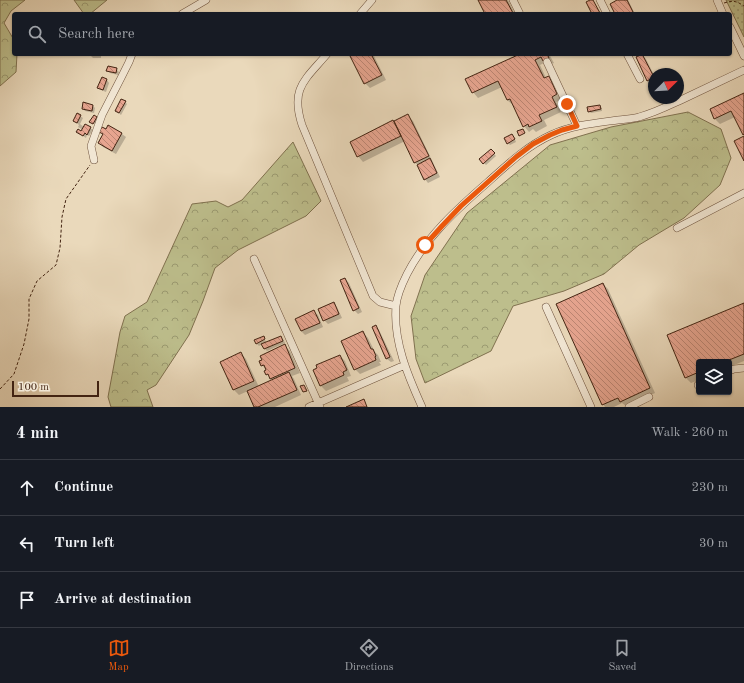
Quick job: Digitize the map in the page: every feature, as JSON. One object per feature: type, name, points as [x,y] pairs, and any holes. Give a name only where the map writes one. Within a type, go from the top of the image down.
[{"type":"street","points":[[185,12],[206,0]]},
{"type":"street","points":[[362,12],[372,0]]},
{"type":"street","points":[[513,0],[519,12]]},
{"type":"street","points":[[601,0],[606,12]]},
{"type":"street","points":[[718,3],[723,12]]},
{"type":"street","points":[[732,31],[744,56]]},
{"type":"street","points":[[94,160],[91,146],[102,115],[131,56]]},
{"type":"street","points":[[325,56],[302,84],[299,91],[297,107],[299,115],[374,296],[380,302],[396,306]]},
{"type":"street","points":[[628,56],[640,79]]},
{"type":"street","points":[[547,62],[577,126]]},
{"type":"street","points":[[422,407],[405,365],[397,333],[396,306],[403,282],[425,245],[461,206],[516,157],[533,144],[550,135],[577,126],[638,117],[663,108],[744,70]]},
{"type":"street","points":[[676,228],[744,193]]},
{"type":"street","points":[[254,259],[319,405]]},
{"type":"street","points":[[546,307],[591,407]]},
{"type":"street","points":[[309,407],[319,405],[405,365]]},
{"type":"street","points":[[732,370],[744,368]]},
{"type":"street","points":[[629,407],[649,397]]},
{"type":"path","points":[[718,3],[736,1],[744,6]]},
{"type":"path","points":[[0,389],[14,374],[24,344],[29,319],[29,299],[37,281],[56,265],[60,248],[62,217],[66,199],[94,160]]},
{"type":"green space","points":[[0,0],[25,0],[11,11],[4,23],[12,37],[12,56],[17,56],[16,72],[0,86]]},
{"type":"green space","points":[[74,0],[107,0],[92,12],[83,12]]},
{"type":"green space","points":[[726,0],[744,0],[744,37],[732,12]]},
{"type":"green space","points":[[688,112],[721,129],[731,158],[720,185],[684,218],[639,245],[604,274],[564,291],[513,306],[491,351],[425,383],[416,359],[411,316],[425,275],[467,213],[550,145],[611,127]]},
{"type":"green space","points":[[293,142],[321,201],[306,216],[238,250],[215,268],[189,335],[156,385],[147,390],[153,407],[111,407],[108,397],[120,332],[125,316],[147,302],[192,204],[216,201],[228,207],[242,200]]},
{"type":"building","points":[[478,0],[506,0],[512,12],[484,12]]},
{"type":"building","points":[[593,0],[599,12],[591,12],[586,2]]},
{"type":"building","points":[[617,0],[627,0],[633,12],[614,12],[610,4]]},
{"type":"building","points":[[350,56],[372,56],[382,75],[364,84]]},
{"type":"building","points":[[516,56],[548,56],[549,58],[543,61],[541,57],[535,60],[544,78],[549,76],[557,94],[552,97],[557,107],[539,115],[542,121],[529,127],[528,124],[523,127],[510,99],[507,100],[498,81],[472,93],[465,79]]},
{"type":"building","points":[[638,56],[643,56],[649,68],[648,68],[647,81],[636,57]]},
{"type":"building","points":[[108,66],[117,68],[116,73],[106,71]]},
{"type":"building","points":[[102,77],[107,79],[103,90],[97,88]]},
{"type":"building","points":[[744,93],[743,135],[731,111],[714,119],[710,109]]},
{"type":"building","points":[[121,99],[126,101],[119,113],[115,111]]},
{"type":"building","points":[[83,102],[93,105],[92,111],[82,109]]},
{"type":"building","points":[[600,105],[601,109],[588,112],[587,107]]},
{"type":"building","points":[[77,113],[81,115],[77,123],[73,121]]},
{"type":"building","points":[[408,114],[429,156],[414,163],[394,121]]},
{"type":"building","points":[[94,115],[97,117],[93,124],[89,122]]},
{"type":"building","points":[[393,120],[401,136],[357,157],[350,142]]},
{"type":"building","points":[[85,124],[91,127],[87,135],[85,133],[83,136],[76,132],[78,129],[81,131]]},
{"type":"building","points":[[108,125],[122,133],[112,151],[98,143],[103,134],[99,132],[102,127],[106,129]]},
{"type":"building","points":[[523,129],[525,133],[519,136],[517,131]]},
{"type":"building","points":[[512,134],[515,139],[507,144],[504,138]]},
{"type":"building","points":[[744,136],[744,161],[734,141]]},
{"type":"building","points":[[491,149],[495,153],[483,164],[479,159]]},
{"type":"building","points":[[430,158],[437,173],[424,180],[417,165]]},
{"type":"building","points":[[345,278],[359,308],[353,311],[340,280]]},
{"type":"building","points":[[603,283],[650,388],[620,402],[618,398],[602,405],[556,304]]},
{"type":"building","points":[[334,302],[339,314],[323,321],[318,309]]},
{"type":"building","points":[[744,303],[744,354],[732,359],[696,359],[696,373],[685,378],[667,335]]},
{"type":"building","points":[[314,310],[320,323],[301,331],[295,319]]},
{"type":"building","points":[[376,325],[390,357],[386,359],[372,327]]},
{"type":"building","points":[[363,331],[371,349],[373,349],[376,360],[354,370],[341,341]]},
{"type":"building","points":[[264,336],[265,339],[256,344],[254,340]]},
{"type":"building","points":[[281,336],[283,341],[264,349],[261,344]]},
{"type":"building","points":[[285,344],[295,368],[270,379],[268,374],[266,375],[264,371],[266,370],[264,365],[261,366],[259,361],[262,360],[260,356]]},
{"type":"building","points":[[241,352],[254,381],[233,390],[220,362]]},
{"type":"building","points":[[340,355],[347,370],[343,372],[344,375],[320,386],[313,370],[317,368],[316,365]]},
{"type":"building","points":[[289,372],[297,390],[258,407],[254,407],[247,391]]},
{"type":"building","points":[[304,385],[307,391],[303,392],[300,386]]},
{"type":"building","points":[[364,399],[367,407],[346,407]]},
{"type":"route","points":[[425,245],[461,206],[516,157],[533,144],[550,135],[577,126],[567,104]]}]
